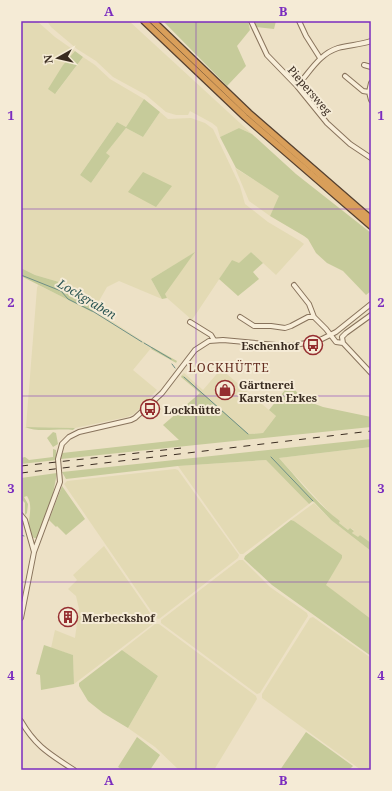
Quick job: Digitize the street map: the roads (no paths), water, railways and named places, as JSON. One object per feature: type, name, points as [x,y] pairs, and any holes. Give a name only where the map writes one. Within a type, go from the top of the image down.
[{"type":"highway","points":[[144,21],[245,117],[371,226]]},
{"type":"highway","points":[[153,21],[249,113],[371,219]]},
{"type":"street","name":"Piepersweg","points":[[251,21],[267,55],[297,86],[327,123],[350,144],[371,158]]},
{"type":"street","points":[[299,21],[306,36],[320,58]]},
{"type":"street","points":[[297,86],[320,58],[337,48],[371,41]]},
{"type":"street","points":[[364,65],[371,67]]},
{"type":"street","points":[[345,76],[363,91],[368,92]]},
{"type":"street","points":[[371,83],[368,92],[371,100]]},
{"type":"street","points":[[294,285],[309,304],[314,317],[336,342],[343,343]]},
{"type":"street","points":[[21,618],[34,552],[60,482],[58,459],[62,444],[69,437],[79,432],[133,419],[162,393],[195,350],[202,345],[214,340],[287,346],[322,340],[349,322],[371,304]]},
{"type":"street","points":[[371,315],[342,337],[343,343],[371,373]]},
{"type":"street","points":[[240,317],[254,326],[285,328],[308,317],[314,317]]},
{"type":"street","points":[[190,322],[211,335],[214,340]]},
{"type":"street","points":[[21,515],[25,520],[34,552]]},
{"type":"street","points":[[21,721],[29,735],[42,748],[74,770]]},
{"type":"waterway","name":"Lockgraben","points":[[21,275],[61,291],[68,299],[94,312],[142,342]]},
{"type":"waterway","name":"Lockgraben","points":[[144,343],[171,359]]},
{"type":"waterway","name":"Lockgraben","points":[[172,364],[175,368]]},
{"type":"waterway","name":"Lockgraben","points":[[184,377],[248,434]]},
{"type":"waterway","name":"Lockgraben","points":[[271,457],[313,501]]},
{"type":"railway","points":[[21,473],[371,431]]},
{"type":"railway","points":[[21,466],[182,448]]},
{"type":"place","name":"Eschenhof","points":[[313,345]]},
{"type":"place","name":"Gärtnerei Karsten Erkes","points":[[225,390]]},
{"type":"place","name":"Lockhütte","points":[[150,409]]},
{"type":"place","name":"Merbeckshof","points":[[68,617]]},
{"type":"district","name":"LOCKHÜTTE","points":[[229,367]]}]
